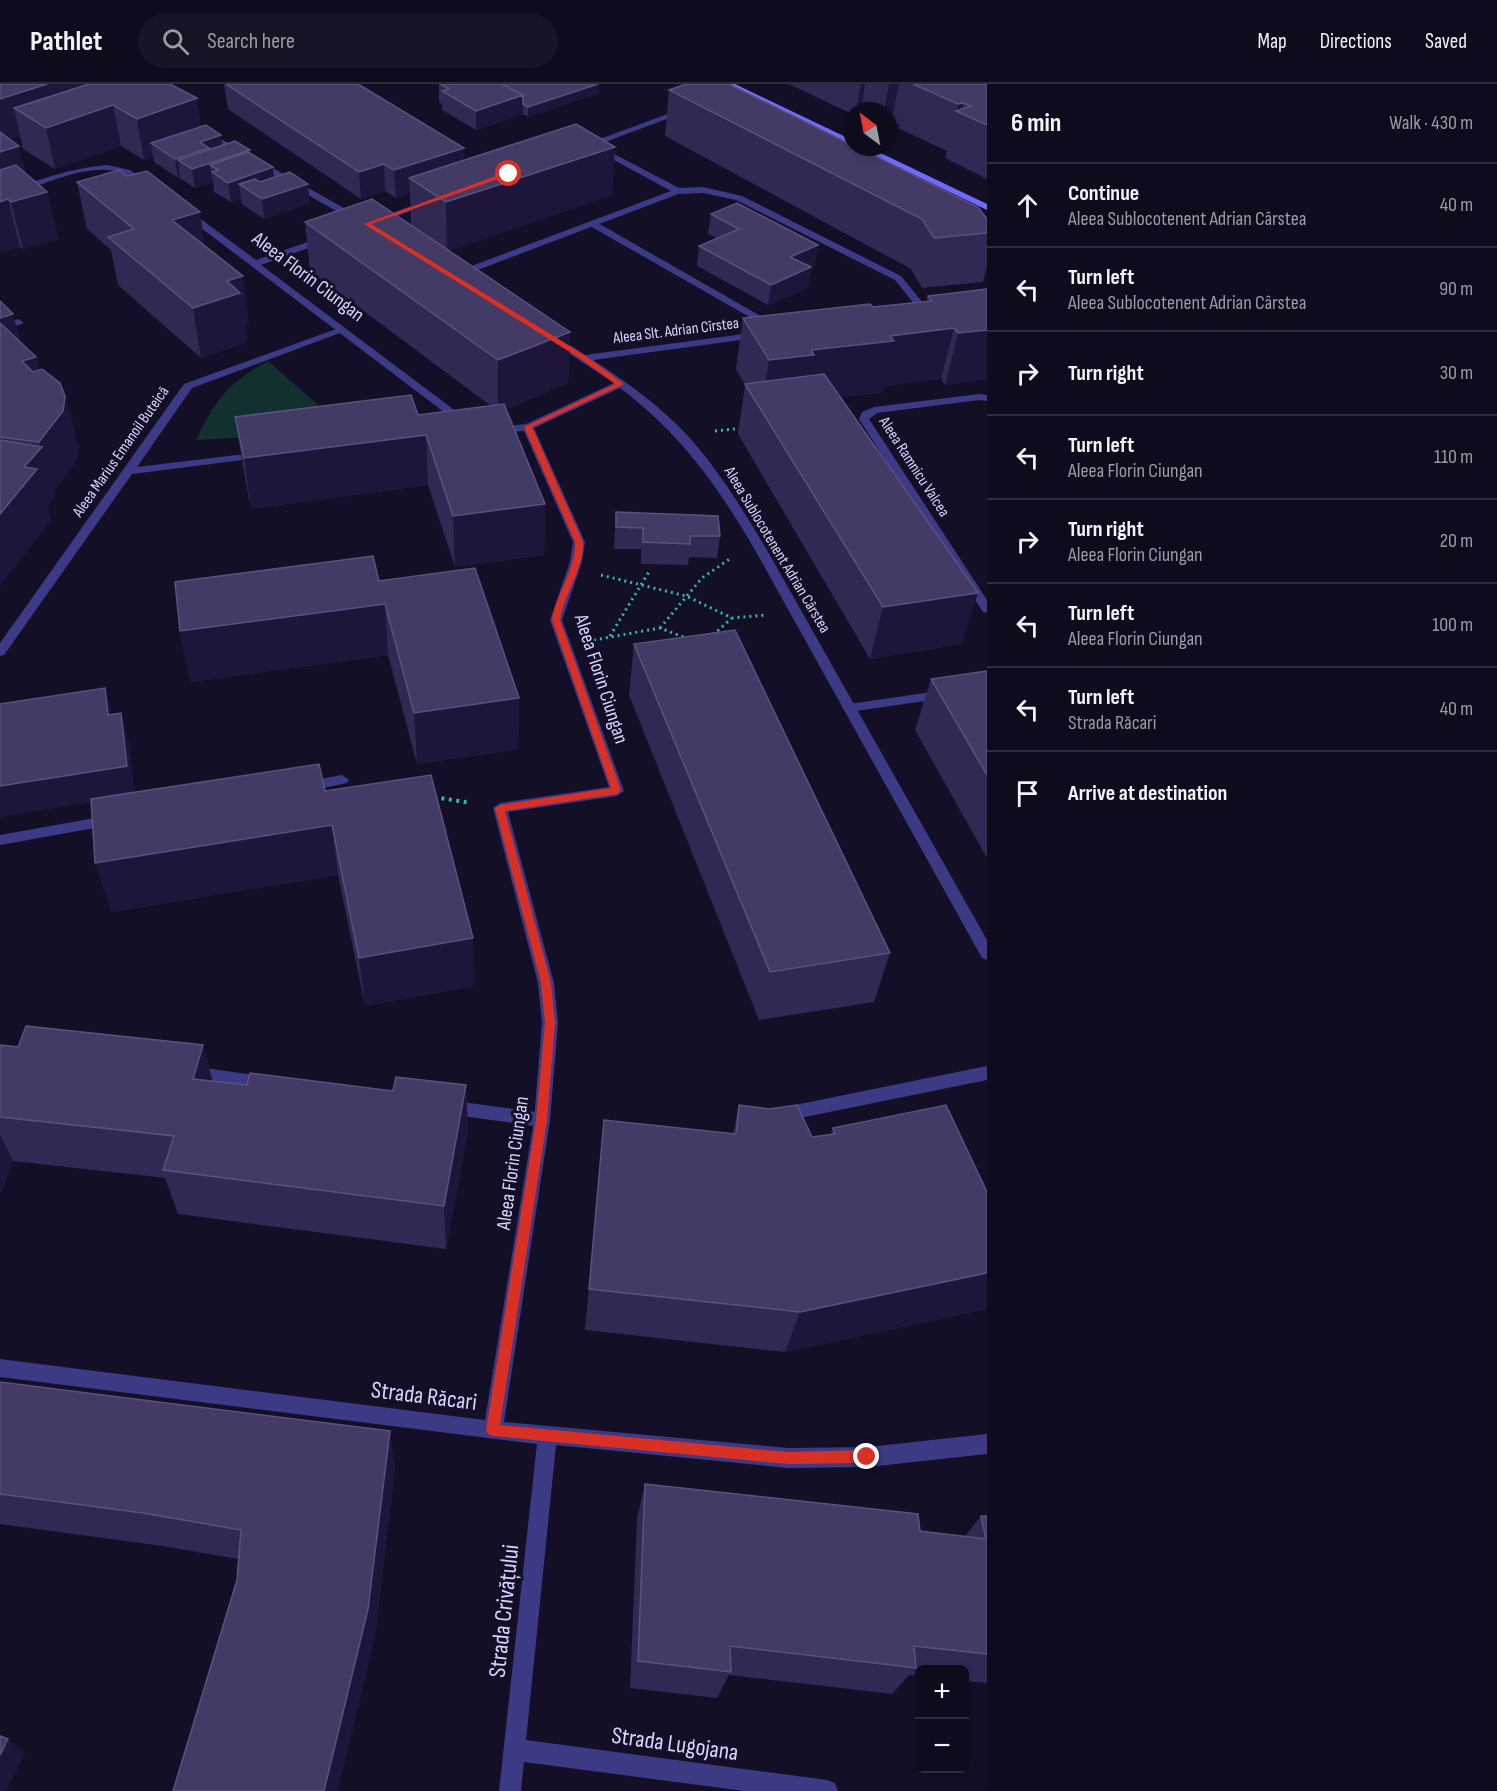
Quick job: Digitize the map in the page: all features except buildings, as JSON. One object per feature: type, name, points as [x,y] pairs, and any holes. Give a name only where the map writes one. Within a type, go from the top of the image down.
[{"type":"street","points":[[729,84],[843,139]]},
{"type":"street","points":[[734,94],[743,90]]},
{"type":"street","points":[[571,151],[695,108]]},
{"type":"street","points":[[201,130],[376,230]]},
{"type":"street","points":[[592,144],[678,191]]},
{"type":"street","points":[[880,156],[987,207]]},
{"type":"street","points":[[0,196],[51,180],[106,167],[120,169],[136,176],[154,189]]},
{"type":"street","points":[[454,276],[678,191],[703,190],[739,198],[898,278],[932,313],[915,315]]},
{"type":"street","points":[[355,228],[443,197]]},
{"type":"street","name":"Aleea Florin Ciungan","points":[[182,210],[476,432],[528,427],[579,542],[575,568],[558,604],[556,620],[617,790],[500,808],[546,983],[550,1023],[542,1120],[493,1430]]},
{"type":"street","name":"Aleea Slt. Adrian Cîrstea","points":[[583,358],[785,332],[593,224]]},
{"type":"street","points":[[254,264],[333,236]]},
{"type":"street","points":[[444,270],[463,282]]},
{"type":"street","points":[[0,328],[18,322]]},
{"type":"street","name":"Aleea Marius Emanoil Buteică","points":[[2,644],[188,386],[343,330]]},
{"type":"street","name":"Aleea Sublocotenent Adrian Cârstea","points":[[546,334],[620,384],[681,435],[721,484],[761,549],[987,954]]},
{"type":"street","points":[[528,427],[620,384]]},
{"type":"street","name":"Aleea Ramnicu Valcea","points":[[987,398],[979,397],[874,410],[866,414],[864,419],[987,609]]},
{"type":"street","points":[[128,471],[278,453]]},
{"type":"street","points":[[849,708],[987,688]]},
{"type":"street","points":[[284,790],[342,780]]},
{"type":"street","points":[[0,840],[125,818]]},
{"type":"street","points":[[178,1072],[284,1086]]},
{"type":"street","points":[[759,1119],[987,1073]]},
{"type":"street","points":[[436,1106],[542,1120]]},
{"type":"street","name":"Strada Răcari","points":[[0,1368],[493,1430],[788,1458],[867,1457],[987,1444]]},
{"type":"street","name":"Strada Crivățului","points":[[510,1791],[547,1436]]},
{"type":"street","name":"Strada Lugojana","points":[[516,1750],[827,1791]]},
{"type":"path","points":[[681,435],[750,427]]},
{"type":"path","points":[[660,628],[686,596],[721,561],[761,549]]},
{"type":"path","points":[[575,568],[686,596],[732,618],[796,613]]},
{"type":"path","points":[[609,637],[650,570]]},
{"type":"path","points":[[710,638],[732,618]]},
{"type":"path","points":[[564,646],[660,628],[691,640]]},
{"type":"path","points":[[432,796],[500,808]]},
{"type":"green space","points":[[268,361],[349,432],[196,440],[210,413],[232,385]]},
{"type":"route","points":[[509,174],[367,224],[454,276],[620,384],[528,427],[579,542],[575,568],[558,604],[556,620],[617,790],[500,808],[546,983],[550,1023],[542,1120],[493,1430],[788,1458],[867,1457]]}]
